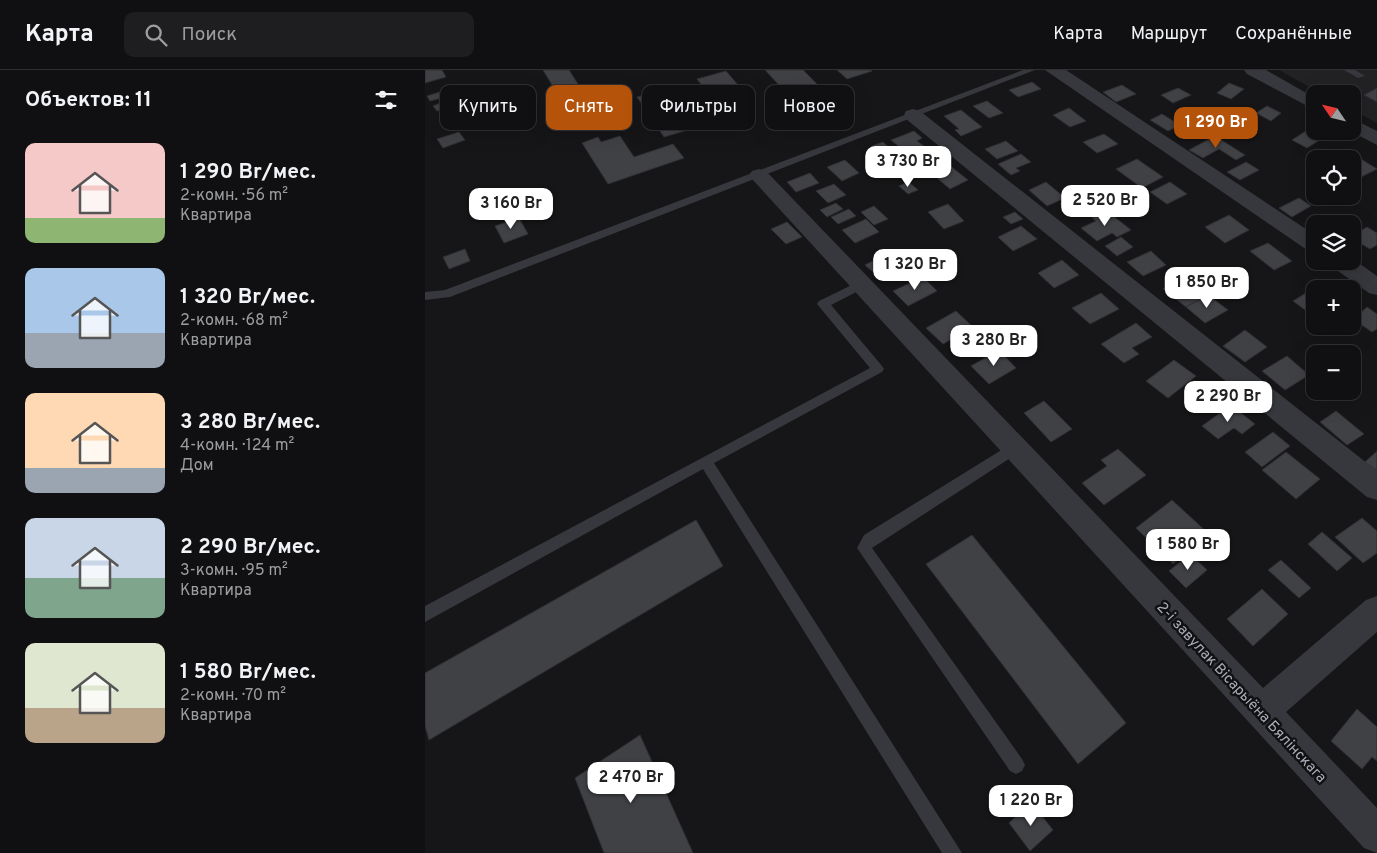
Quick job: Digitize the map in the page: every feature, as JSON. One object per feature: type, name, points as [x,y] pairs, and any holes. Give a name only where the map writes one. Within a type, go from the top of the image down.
[{"type":"street","points":[[1054,70],[1306,239]]},
{"type":"street","points":[[1253,70],[1306,100]]},
{"type":"street","points":[[913,115],[1377,488]]},
{"type":"street","points":[[1361,130],[1377,139]]},
{"type":"street","name":"2-і завулак Вісарыёна Бялінскага","points":[[759,175],[1016,447],[1377,835]]},
{"type":"street","points":[[1352,270],[1377,287]]},
{"type":"street","points":[[1261,712],[1377,611]]},
{"type":"lane","points":[[425,296],[446,294],[1031,70]]},
{"type":"lane","points":[[1348,70],[1361,76]]},
{"type":"lane","points":[[425,614],[878,369],[823,304],[862,284]]},
{"type":"lane","points":[[1016,447],[869,540],[863,548],[1016,765]]},
{"type":"lane","points":[[705,461],[953,853]]},
{"type":"shaded area","points":[[1279,70],[1377,70],[1377,123],[1361,114],[1361,85],[1306,85]]},
{"type":"building","points":[[425,70],[442,70],[446,77],[425,83]]},
{"type":"building","points":[[543,70],[569,70],[579,85],[552,85]]},
{"type":"building","points":[[765,70],[803,70],[818,85],[779,85]]},
{"type":"building","points":[[837,70],[871,70],[872,71],[847,79]]},
{"type":"building","points":[[726,71],[738,85],[702,85],[697,79]]},
{"type":"building","points":[[1032,82],[1041,89],[1018,97],[1009,90]]},
{"type":"building","points":[[1229,83],[1244,89],[1231,99],[1217,93]]},
{"type":"building","points":[[1122,85],[1136,94],[1116,102],[1103,92]]},
{"type":"building","points":[[1178,88],[1191,95],[1173,103],[1161,95]]},
{"type":"building","points":[[1377,88],[1377,102],[1364,95]]},
{"type":"building","points":[[440,92],[440,98],[430,101],[427,96]]},
{"type":"building","points":[[642,96],[642,104],[637,97]]},
{"type":"building","points":[[987,101],[1003,113],[989,118],[973,106]]},
{"type":"building","points":[[440,103],[440,110],[437,111],[433,106]]},
{"type":"building","points":[[1267,106],[1281,113],[1271,121],[1256,113]]},
{"type":"building","points":[[1069,108],[1086,121],[1070,127],[1053,115]]},
{"type":"building","points":[[961,110],[982,127],[961,136],[955,130],[959,129],[944,116]]},
{"type":"building","points":[[1162,114],[1180,125],[1168,131],[1150,120]]},
{"type":"building","points":[[659,130],[688,130],[664,137]]},
{"type":"building","points":[[914,131],[922,138],[917,141],[924,146],[906,153],[891,140]]},
{"type":"building","points":[[1306,131],[1306,140],[1319,140],[1307,148],[1292,140]]},
{"type":"building","points":[[459,132],[465,140],[443,148],[437,139]]},
{"type":"building","points":[[1104,134],[1118,144],[1097,153],[1083,142]]},
{"type":"building","points":[[620,136],[634,157],[673,144],[684,158],[608,184],[582,143],[598,137],[601,142]]},
{"type":"building","points":[[1215,136],[1245,155],[1236,160],[1219,149],[1203,158],[1189,150]]},
{"type":"building","points":[[1006,141],[1018,151],[997,159],[985,149]]},
{"type":"building","points":[[883,142],[893,151],[882,156],[872,146]]},
{"type":"building","points":[[900,152],[909,160],[895,165],[887,157]]},
{"type":"building","points":[[1021,154],[1031,162],[1016,168],[1020,171],[1011,175],[998,164]]},
{"type":"building","points":[[928,157],[936,163],[922,169],[914,163]]},
{"type":"building","points":[[1137,159],[1163,177],[1142,188],[1116,169]]},
{"type":"building","points":[[1361,159],[1377,169],[1361,177]]},
{"type":"building","points":[[845,160],[859,173],[842,181],[827,167]]},
{"type":"building","points":[[909,160],[920,170],[906,175],[895,165]]},
{"type":"building","points":[[1246,162],[1259,170],[1240,180],[1227,172]]},
{"type":"building","points":[[949,165],[968,180],[950,189],[931,173]]},
{"type":"building","points":[[810,173],[819,183],[796,192],[787,182]]},
{"type":"building","points":[[909,182],[918,190],[908,194],[899,186]]},
{"type":"building","points":[[1046,182],[1065,198],[1047,206],[1029,190]]},
{"type":"building","points":[[1170,182],[1187,194],[1167,204],[1150,192]]},
{"type":"building","points":[[834,184],[846,195],[828,203],[816,191]]},
{"type":"building","points":[[1083,193],[1098,205],[1076,216],[1060,204]]},
{"type":"building","points":[[1299,198],[1306,203],[1306,205],[1311,206],[1292,217],[1279,208]]},
{"type":"building","points":[[836,203],[843,209],[827,217],[820,210]]},
{"type":"building","points":[[948,204],[964,221],[944,229],[928,212]]},
{"type":"building","points":[[874,206],[888,219],[874,225],[861,212]]},
{"type":"building","points":[[849,209],[856,216],[838,224],[831,217]]},
{"type":"building","points":[[1107,211],[1131,230],[1117,237],[1112,233],[1097,241],[1081,228],[1096,221],[1092,218]]},
{"type":"building","points":[[1015,212],[1023,219],[1011,224],[1003,217]]},
{"type":"building","points":[[1229,215],[1249,230],[1225,243],[1205,227]]},
{"type":"building","points":[[519,218],[528,234],[504,243],[495,226]]},
{"type":"building","points":[[866,219],[879,232],[855,243],[842,230]]},
{"type":"building","points":[[787,222],[802,237],[786,244],[771,229]]},
{"type":"building","points":[[1021,226],[1037,239],[1013,251],[998,237]]},
{"type":"building","points":[[1367,227],[1377,233],[1377,245],[1370,249],[1361,244],[1361,230]]},
{"type":"building","points":[[1121,237],[1133,247],[1117,256],[1105,246]]},
{"type":"building","points":[[1268,243],[1292,261],[1274,270],[1250,251]]},
{"type":"building","points":[[465,249],[470,261],[449,269],[443,257]]},
{"type":"building","points":[[1151,251],[1166,265],[1143,276],[1127,262]]},
{"type":"building","points":[[890,252],[906,265],[881,279],[865,265]]},
{"type":"building","points":[[1062,260],[1079,275],[1054,288],[1038,273]]},
{"type":"building","points":[[1192,273],[1215,291],[1186,307],[1163,289]]},
{"type":"building","points":[[923,277],[937,291],[908,306],[893,291]]},
{"type":"building","points":[[1101,293],[1119,309],[1090,324],[1072,308]]},
{"type":"building","points":[[1306,293],[1306,311],[1293,301]]},
{"type":"building","points":[[1208,295],[1228,310],[1205,323],[1186,307]]},
{"type":"building","points":[[1367,307],[1377,314],[1377,329],[1372,332],[1361,324],[1361,312]]},
{"type":"building","points":[[956,311],[973,327],[943,344],[926,328]]},
{"type":"building","points":[[1136,323],[1152,337],[1132,348],[1139,354],[1124,363],[1101,344]]},
{"type":"building","points":[[1245,330],[1267,347],[1245,362],[1223,346]]},
{"type":"building","points":[[999,350],[1016,368],[989,384],[971,366]]},
{"type":"building","points":[[1287,356],[1306,372],[1306,377],[1285,390],[1262,371]]},
{"type":"building","points":[[1174,360],[1196,376],[1168,398],[1146,381]]},
{"type":"building","points":[[1044,401],[1072,429],[1051,442],[1024,413]]},
{"type":"building","points":[[1231,405],[1255,424],[1242,434],[1234,428],[1218,439],[1202,426]]},
{"type":"building","points":[[1336,411],[1364,434],[1347,445],[1320,422]]},
{"type":"building","points":[[1273,432],[1290,446],[1262,467],[1245,452]]},
{"type":"building","points":[[1118,449],[1146,475],[1104,505],[1082,483],[1107,466],[1101,460]]},
{"type":"building","points":[[1377,451],[1377,471],[1365,462]]},
{"type":"building","points":[[1286,452],[1320,479],[1296,499],[1262,470]]},
{"type":"building","points":[[1172,500],[1209,534],[1173,564],[1136,528]]},
{"type":"building","points":[[1362,518],[1377,531],[1377,553],[1363,563],[1335,537]]},
{"type":"building","points":[[696,520],[723,566],[429,740],[425,726],[425,673]]},
{"type":"building","points":[[1322,532],[1352,558],[1337,571],[1308,544]]},
{"type":"building","points":[[972,535],[1126,723],[1078,764],[926,564]]},
{"type":"building","points":[[1190,554],[1207,570],[1186,588],[1169,571]]},
{"type":"building","points":[[1281,560],[1311,588],[1299,598],[1268,570]]},
{"type":"building","points":[[1262,589],[1288,614],[1253,646],[1227,619]]},
{"type":"building","points":[[1357,709],[1377,727],[1377,761],[1372,757],[1362,769],[1331,741]]},
{"type":"building","points":[[640,735],[693,853],[604,853],[575,778]]},
{"type":"building","points":[[1031,802],[1053,830],[1030,851],[1009,823]]}]
